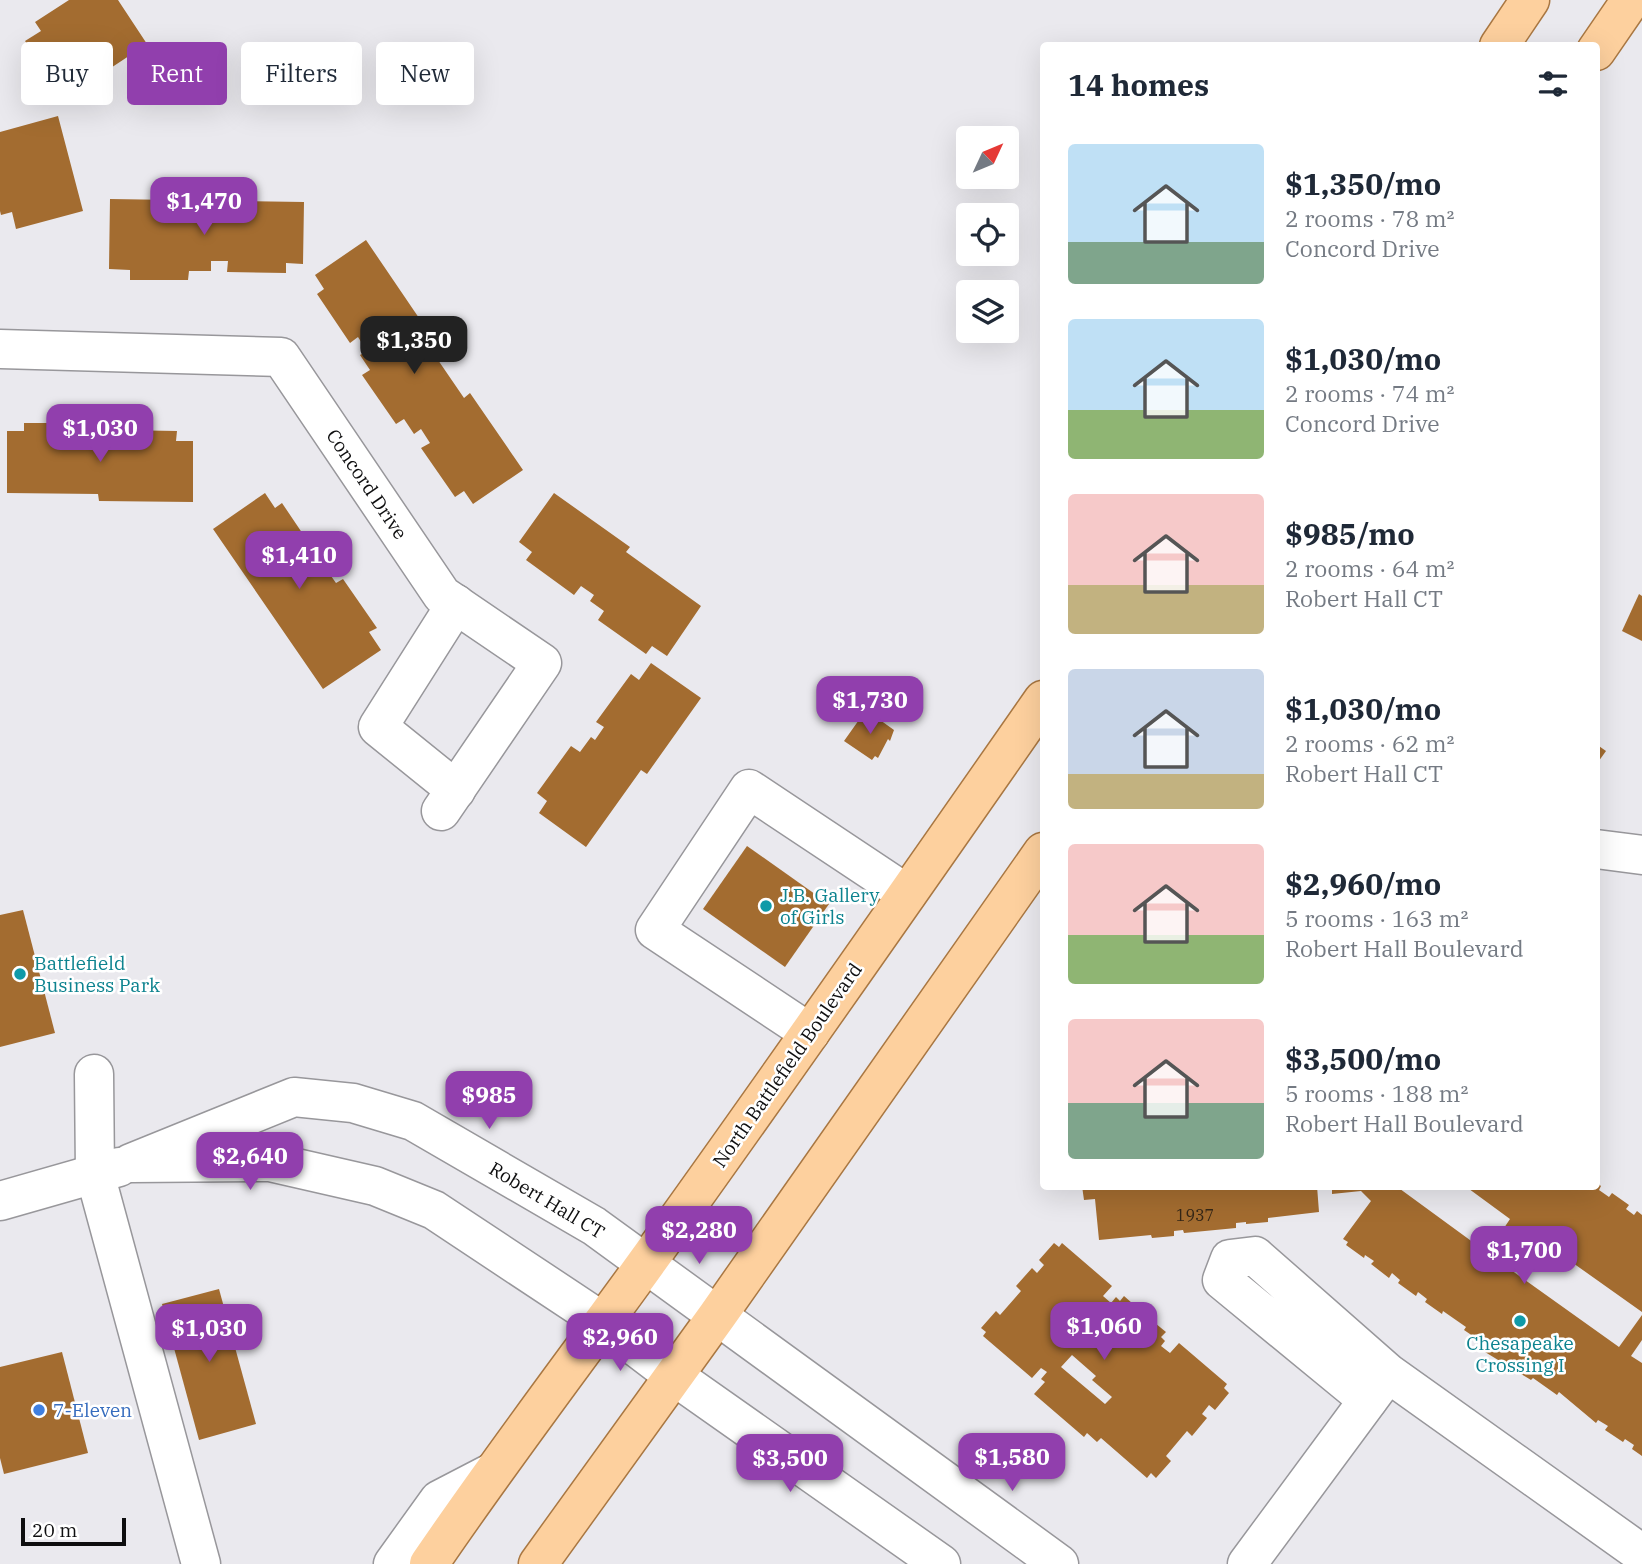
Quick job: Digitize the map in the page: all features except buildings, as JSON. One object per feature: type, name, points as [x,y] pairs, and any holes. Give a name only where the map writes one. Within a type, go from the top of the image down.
[{"type":"main road","points":[[1502,42],[1530,0]]},
{"type":"main road","points":[[1600,45],[1631,0]]},
{"type":"main road","name":"North Battlefield Boulevard","points":[[429,1564],[491,1473],[646,1264],[1040,704]]},
{"type":"main road","points":[[538,1564],[674,1376],[1040,856]]},
{"type":"street","name":"Concord Drive","points":[[0,349],[281,357],[442,595],[456,604],[542,663],[448,801],[378,727],[456,604]]},
{"type":"street","points":[[810,1033],[655,930],[748,789],[907,894]]},
{"type":"street","points":[[1600,850],[1642,855]]},
{"type":"street","points":[[94,1074],[95,1174],[201,1564]]},
{"type":"street","name":"Robert Hall CT","points":[[0,1201],[131,1163],[294,1097],[353,1103],[414,1121],[594,1226],[1059,1564]]},
{"type":"street","name":"Robert Hall CT","points":[[131,1163],[270,1162],[375,1186],[435,1210],[603,1322],[674,1376],[941,1564]]},
{"type":"street","points":[[1247,1564],[1378,1387],[1642,1554]]},
{"type":"street","points":[[393,1564],[439,1500],[491,1473]]},
{"type":"place","name":"J.B. Gallery of Girls","points":[[766,906]]},
{"type":"place","name":"Battlefield Business Park","points":[[20,974]]},
{"type":"place","name":"Chesapeake Crossing I","points":[[1520,1321]]},
{"type":"place","name":"7-Eleven","points":[[39,1410]]}]
